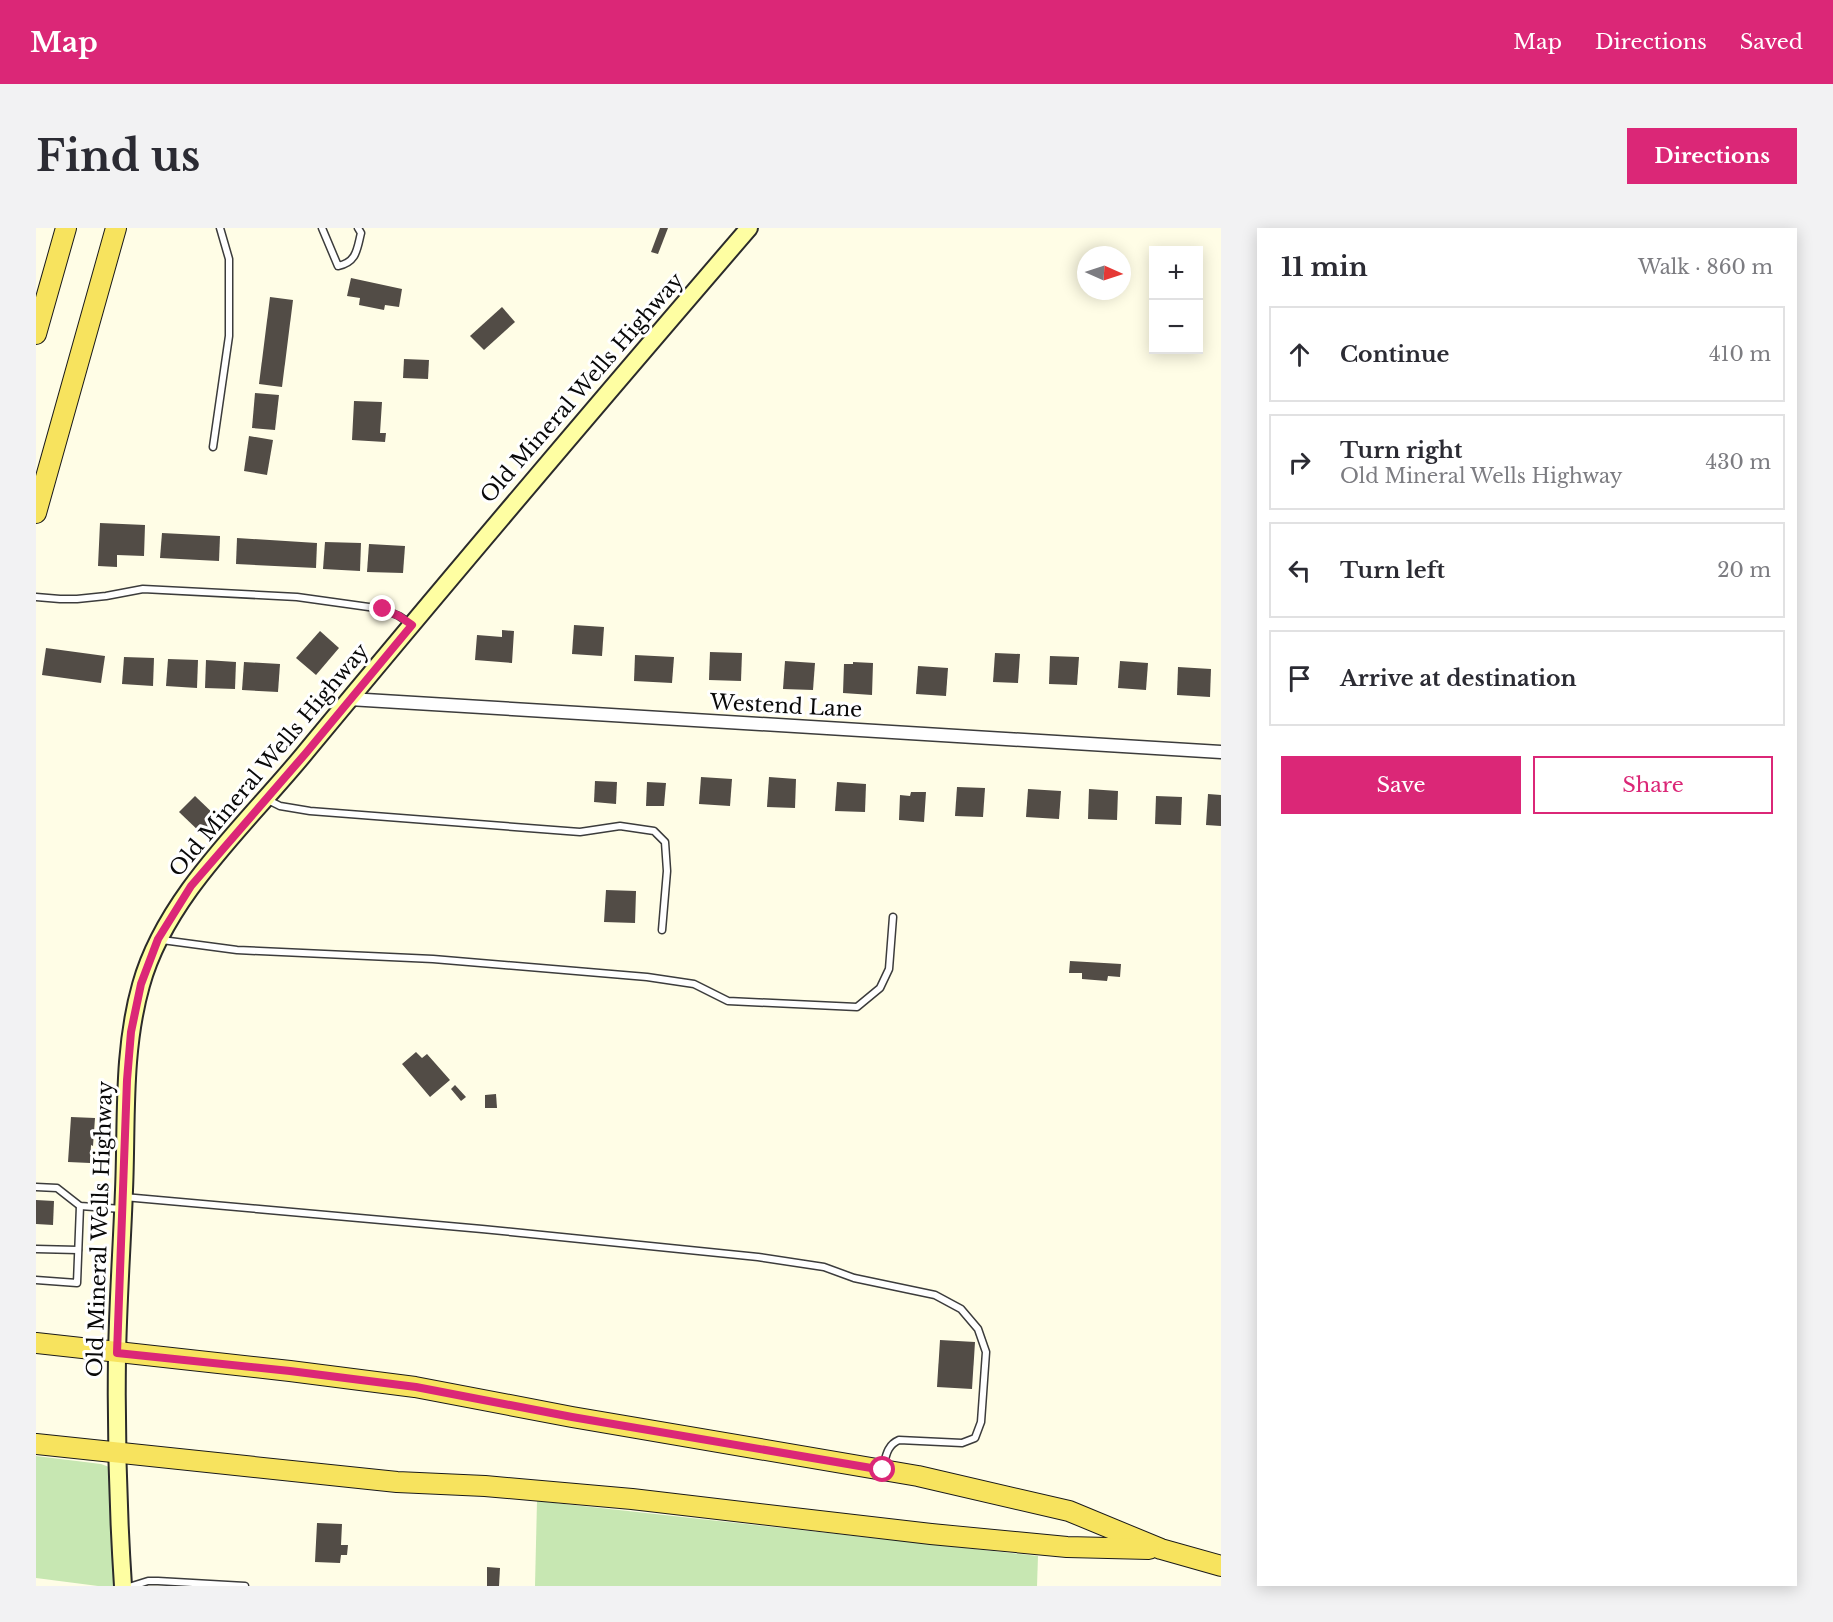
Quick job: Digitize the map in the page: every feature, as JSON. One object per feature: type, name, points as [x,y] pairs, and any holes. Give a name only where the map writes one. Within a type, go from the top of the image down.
[{"type":"main road","points":[[36,334],[66,228]]},
{"type":"main road","points":[[36,513],[116,228]]},
{"type":"main road","points":[[36,1343],[416,1387],[572,1417],[918,1476],[1069,1511],[1161,1549],[1221,1566]]},
{"type":"main road","points":[[36,1444],[397,1482],[485,1485],[632,1499],[931,1534],[1067,1547],[1161,1549]]},
{"type":"street","name":"Old Mineral Wells Highway","points":[[123,1586],[117,1353],[127,1080],[131,1032],[141,984],[158,939],[191,886],[749,228]]},
{"type":"street","name":"Westend Lane","points":[[349,699],[1221,752]]},
{"type":"lane","points":[[213,447],[229,336],[229,260],[220,228]]},
{"type":"lane","points":[[322,228],[338,266],[347,264],[356,254],[361,232],[358,228]]},
{"type":"lane","points":[[36,597],[77,599],[142,589],[297,597],[383,609],[412,625]]},
{"type":"lane","points":[[266,799],[280,806],[310,811],[580,832],[620,826],[654,831],[665,842],[667,871],[662,930]]},
{"type":"lane","points":[[158,939],[237,950],[433,959],[647,977],[694,984],[728,1001],[857,1007],[880,988],[889,969],[893,917]]},
{"type":"lane","points":[[36,1187],[57,1188],[80,1206],[124,1203],[482,1229],[758,1257],[824,1267],[854,1278],[935,1295],[961,1309],[978,1329],[986,1352],[981,1422],[975,1438],[970,1442],[899,1440],[892,1443],[888,1449],[883,1470]]},
{"type":"lane","points":[[36,1280],[77,1283],[80,1206]]},
{"type":"lane","points":[[36,1249],[78,1250]]},
{"type":"lane","points":[[53,1250],[53,1258]]},
{"type":"lane","points":[[52,1272],[52,1281]]},
{"type":"lane","points":[[132,1586],[148,1581],[158,1581],[245,1586]]},
{"type":"green space","points":[[36,1456],[109,1467],[113,1476],[115,1586],[36,1578]]},
{"type":"green space","points":[[537,1501],[1038,1556],[1037,1586],[535,1586]]},
{"type":"building","points":[[660,228],[668,228],[658,254],[651,252]]},
{"type":"building","points":[[351,278],[402,289],[399,307],[385,305],[384,310],[359,305],[360,298],[347,296]]},
{"type":"building","points":[[270,297],[293,300],[282,387],[259,384]]},
{"type":"building","points":[[502,307],[515,322],[484,350],[470,336]]},
{"type":"building","points":[[404,359],[429,360],[428,379],[403,378]]},
{"type":"building","points":[[255,393],[279,395],[275,430],[252,428]]},
{"type":"building","points":[[354,401],[382,402],[380,433],[386,433],[385,442],[352,440]]},
{"type":"building","points":[[249,436],[273,440],[267,475],[244,471]]},
{"type":"building","points":[[100,523],[145,525],[144,556],[117,555],[117,567],[98,566]]},
{"type":"building","points":[[162,533],[220,536],[219,561],[160,558]]},
{"type":"building","points":[[237,538],[317,543],[316,568],[236,564]]},
{"type":"building","points":[[325,542],[361,543],[360,571],[323,569]]},
{"type":"building","points":[[369,544],[405,546],[403,573],[367,572]]},
{"type":"building","points":[[574,625],[604,627],[602,656],[572,654]]},
{"type":"building","points":[[502,630],[514,631],[512,663],[475,660],[477,635],[502,637]]},
{"type":"building","points":[[320,631],[339,648],[316,675],[296,658]]},
{"type":"building","points":[[46,648],[105,656],[101,683],[42,675]]},
{"type":"building","points":[[710,652],[742,653],[741,681],[709,680]]},
{"type":"building","points":[[995,653],[1020,654],[1018,683],[993,682]]},
{"type":"building","points":[[635,655],[674,657],[672,683],[634,681]]},
{"type":"building","points":[[1050,656],[1079,657],[1077,685],[1049,684]]},
{"type":"building","points":[[124,657],[154,658],[153,686],[122,684]]},
{"type":"building","points":[[168,659],[198,660],[197,688],[166,686]]},
{"type":"building","points":[[206,660],[236,662],[235,689],[205,688]]},
{"type":"building","points":[[785,661],[815,663],[813,690],[783,689]]},
{"type":"building","points":[[1120,661],[1148,663],[1146,690],[1118,688]]},
{"type":"building","points":[[244,662],[280,664],[278,692],[242,690]]},
{"type":"building","points":[[853,662],[873,663],[872,695],[843,693],[844,664],[853,664]]},
{"type":"building","points":[[918,666],[948,668],[946,696],[916,694]]},
{"type":"building","points":[[1178,667],[1211,669],[1210,697],[1177,695]]},
{"type":"building","points":[[701,777],[732,779],[730,806],[699,804]]},
{"type":"building","points":[[769,777],[796,779],[795,808],[767,807]]},
{"type":"building","points":[[595,781],[617,782],[616,804],[594,802]]},
{"type":"building","points":[[647,782],[666,783],[664,806],[646,806]]},
{"type":"building","points":[[837,782],[866,784],[865,812],[835,811]]},
{"type":"building","points":[[957,787],[985,788],[983,817],[955,816]]},
{"type":"building","points":[[1028,789],[1061,791],[1059,819],[1026,817]]},
{"type":"building","points":[[1089,789],[1118,791],[1117,820],[1088,819]]},
{"type":"building","points":[[911,792],[926,792],[924,822],[899,820],[900,795],[910,796]]},
{"type":"building","points":[[1208,794],[1221,795],[1221,826],[1206,825]]},
{"type":"building","points":[[195,796],[219,819],[203,835],[179,812]]},
{"type":"building","points":[[1156,796],[1182,797],[1181,825],[1155,824]]},
{"type":"building","points":[[606,890],[636,891],[635,923],[604,922]]},
{"type":"building","points":[[1070,961],[1121,964],[1120,977],[1108,976],[1107,981],[1082,979],[1082,973],[1069,973]]},
{"type":"building","points":[[416,1052],[422,1058],[427,1054],[450,1080],[430,1097],[402,1064]]},
{"type":"building","points":[[455,1085],[466,1097],[461,1101],[451,1089]]},
{"type":"building","points":[[496,1094],[497,1108],[485,1108],[485,1095]]},
{"type":"building","points":[[71,1117],[95,1118],[90,1163],[68,1162]]},
{"type":"building","points":[[36,1200],[54,1201],[53,1225],[36,1224]]},
{"type":"building","points":[[940,1340],[975,1342],[972,1389],[937,1387]]},
{"type":"building","points":[[317,1523],[342,1524],[341,1545],[348,1545],[347,1555],[341,1555],[340,1563],[315,1562]]},
{"type":"building","points":[[487,1567],[500,1568],[499,1586],[487,1586]]},
{"type":"route","points":[[383,609],[412,625],[306,753],[191,886],[158,939],[141,984],[131,1032],[127,1080],[117,1353],[416,1387],[572,1417],[883,1470]]}]
